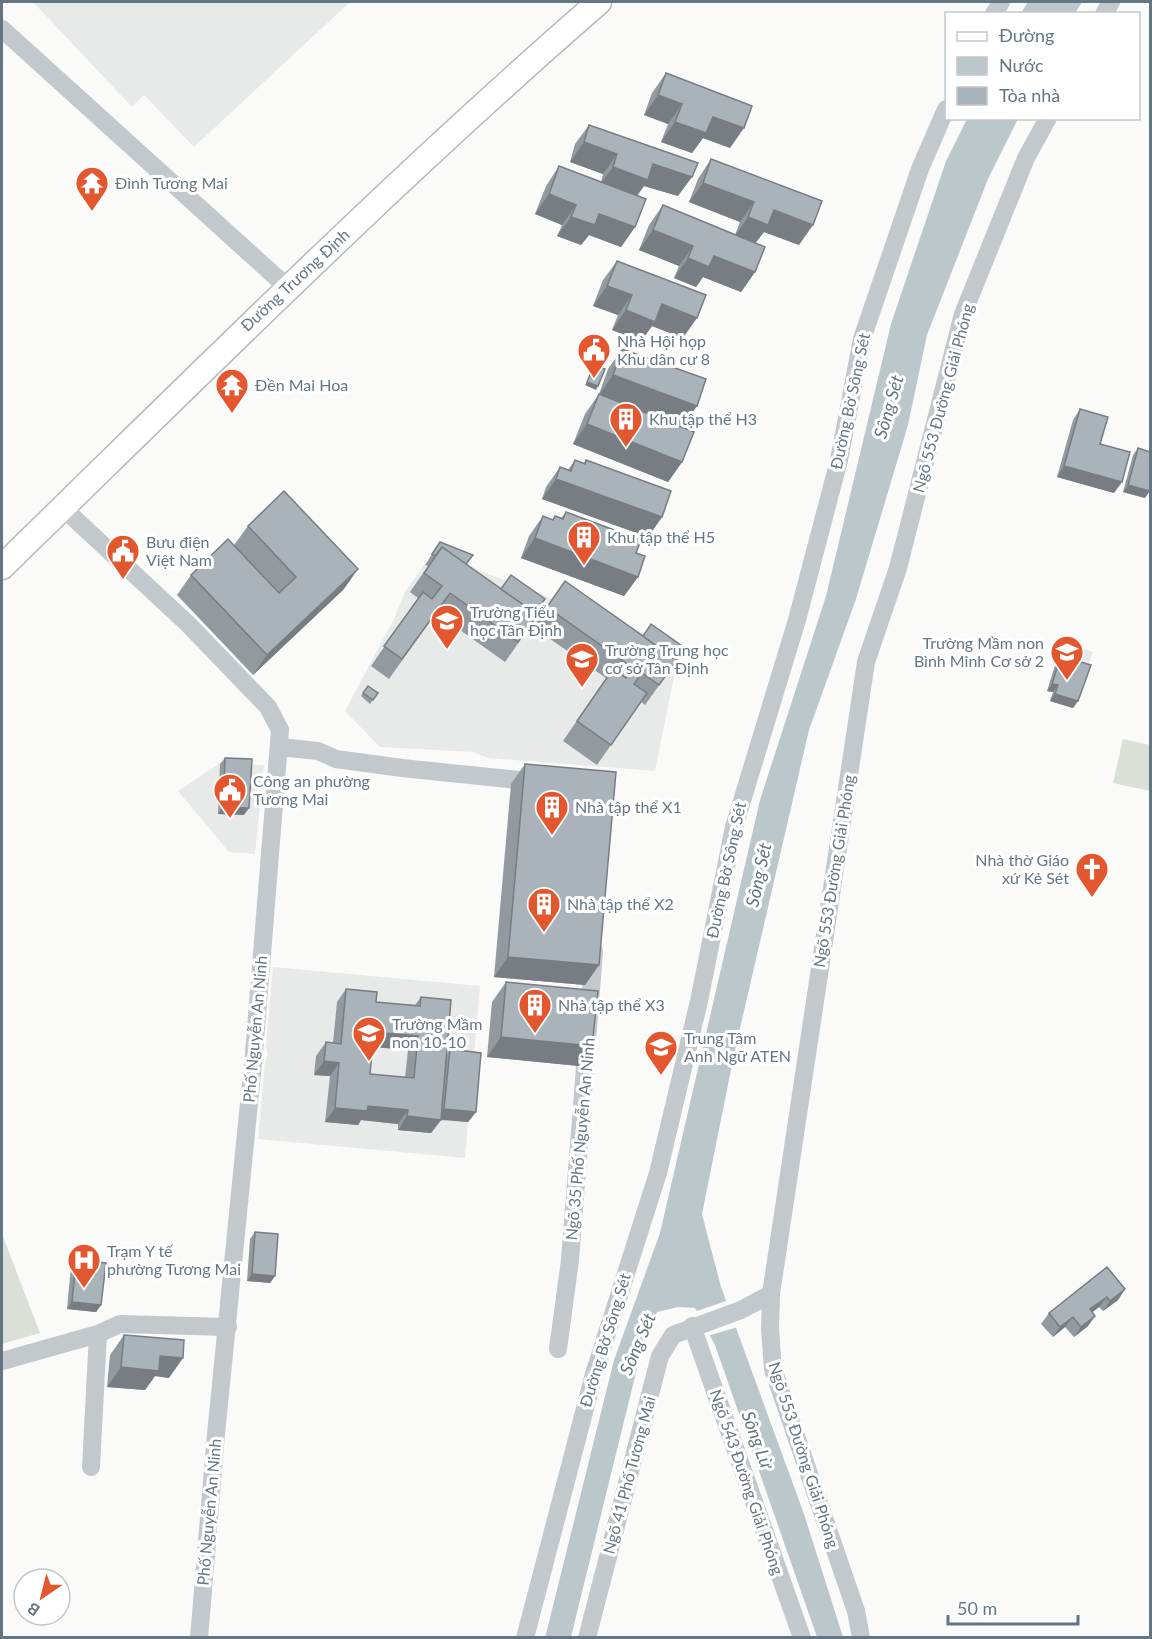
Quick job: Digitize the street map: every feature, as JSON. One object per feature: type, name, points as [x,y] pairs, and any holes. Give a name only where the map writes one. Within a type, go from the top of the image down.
[{"type":"main road","name":"Đường Trương Định","points":[[2,567],[287,287],[476,110],[598,2]]},
{"type":"street","points":[[2,29],[287,287]]},
{"type":"street","name":"Đường Bờ Sông Sét","points":[[525,1638],[588,1396],[658,1173],[699,1001],[734,827],[797,620],[839,460],[862,339],[920,169],[945,112]]},
{"type":"street","name":"Ngõ 553 Đường Giải Phóng","points":[[861,1638],[856,1611],[773,1369],[770,1329],[771,1294],[866,662],[898,568],[963,314],[1026,158],[1047,120]]},
{"type":"street","name":"Phố Nguyễn An Ninh","points":[[63,508],[156,592],[268,708],[280,730],[199,1638]]},
{"type":"street","points":[[280,747],[318,751],[336,759],[402,768],[553,783]]},
{"type":"street","name":"Ngõ 35 Phố Nguyễn An Ninh","points":[[558,1349],[570,1260],[596,934]]},
{"type":"street","name":"Ngõ 41 Phố Tương Mai","points":[[587,1638],[660,1356],[673,1335],[692,1326],[741,1310],[771,1294]]},
{"type":"street","points":[[2,1361],[98,1334],[120,1323],[228,1327]]},
{"type":"street","name":"Ngõ 543 Đường Giải Phóng","points":[[692,1326],[802,1638]]},
{"type":"street","points":[[90,1467],[98,1334]]},
{"type":"shaded area","points":[[33,2],[350,2],[194,147],[144,95],[132,107]]},
{"type":"shaded area","points":[[433,553],[680,647],[655,771],[488,758],[473,752],[380,747],[345,711],[393,621],[406,590]]},
{"type":"shaded area","name":"Trường Mầm non Bình Minh Cơ sở 2","points":[[1062,642],[1093,652],[1073,708],[1050,701],[1053,692],[1048,691]]},
{"type":"shaded area","points":[[1123,739],[1150,745],[1150,791],[1113,783]]},
{"type":"shaded area","name":"Công an phường Tương Mai","points":[[220,763],[264,765],[255,854],[229,852],[178,791]]},
{"type":"shaded area","name":"Trường Mầm non 10-10","points":[[273,967],[480,986],[465,1158],[258,1139],[265,1061],[268,1054],[266,1046]]},
{"type":"shaded area","points":[[2,1234],[40,1333],[2,1344]]},
{"type":"water","points":[[1028,2],[1082,2],[1076,12],[1022,12]]},
{"type":"water","points":[[966,120],[1018,120],[988,179],[927,335],[908,425],[856,599],[809,730],[735,1050],[702,1214],[721,1287],[804,1514],[843,1637],[817,1637],[715,1345],[695,1308],[678,1307],[657,1312],[641,1352],[571,1637],[545,1638],[614,1360],[660,1233],[760,800],[826,596],[891,324],[946,161]]},
{"type":"pier","points":[[729,1300],[738,1327],[707,1336],[694,1312]]},
{"type":"building","points":[[666,73],[752,106],[744,128],[713,117],[706,133],[675,122],[682,104],[658,95]]},
{"type":"building","points":[[589,125],[698,163],[692,177],[653,164],[648,180],[613,167],[617,154],[584,142]]},
{"type":"building","points":[[711,159],[822,201],[813,225],[774,210],[768,225],[748,217],[754,202],[703,183]]},
{"type":"building","points":[[559,166],[646,199],[635,227],[599,214],[595,225],[571,217],[576,205],[549,194]]},
{"type":"building","points":[[663,205],[765,247],[755,272],[714,256],[709,267],[688,258],[693,246],[653,230]]},
{"type":"building","points":[[617,261],[706,295],[697,318],[662,304],[655,322],[626,310],[632,295],[607,286]]},
{"type":"building","points":[[622,349],[706,379],[697,406],[613,375]]},
{"type":"building","name":"Nhà Hội họp Khu dân cư 8","points":[[594,365],[605,369],[598,386],[587,382]]},
{"type":"building","points":[[599,394],[694,432],[682,462],[587,424]]},
{"type":"building","points":[[1080,409],[1108,417],[1100,444],[1130,452],[1122,482],[1064,466]]},
{"type":"building","points":[[1138,448],[1150,452],[1150,491],[1128,485]]},
{"type":"building","points":[[575,460],[585,464],[586,460],[671,491],[662,517],[556,479],[560,467],[571,471]]},
{"type":"building","points":[[284,491],[358,569],[267,655],[191,575],[228,539],[279,593],[296,577],[248,526]]},
{"type":"building","points":[[566,512],[641,540],[636,553],[645,556],[638,577],[535,538],[543,516],[553,520],[555,516],[563,519]]},
{"type":"building","points":[[440,542],[473,555],[466,564],[442,547],[435,556],[432,554]]},
{"type":"building","points":[[442,547],[538,615],[518,642],[450,593],[402,659],[384,646],[423,592],[432,599],[442,586],[424,573]]},
{"type":"building","points":[[511,575],[545,599],[535,613],[501,589]]},
{"type":"building","points":[[565,581],[677,660],[659,685],[642,673],[634,684],[647,693],[611,745],[577,721],[613,669],[626,678],[633,668],[547,607]]},
{"type":"building","points":[[651,624],[682,646],[673,658],[643,636]]},
{"type":"building","name":"Trường Mầm non Bình Minh Cơ sở 2","points":[[1063,649],[1075,653],[1073,660],[1091,665],[1078,701],[1055,694],[1058,685],[1052,684]]},
{"type":"building","points":[[368,686],[378,693],[373,700],[363,693]]},
{"type":"building","points":[[225,758],[252,759],[249,808],[223,807]]},
{"type":"building","points":[[525,764],[616,772],[599,965],[508,957]]},
{"type":"building","points":[[506,982],[598,991],[592,1046],[501,1037]]},
{"type":"building","points":[[346,989],[377,992],[376,1002],[420,1006],[421,997],[451,1000],[441,1120],[407,1116],[408,1110],[368,1106],[367,1111],[335,1108],[339,1063],[324,1061],[326,1042],[341,1044]],"holes":[[[374,1032],[418,1036],[414,1078],[370,1074]]]},
{"type":"building","points":[[450,1049],[481,1053],[476,1112],[444,1109]]},
{"type":"building","points":[[255,1232],[278,1234],[275,1276],[252,1274]]},
{"type":"building","name":"Trạm Y tế phường Tương Mai","points":[[76,1260],[106,1263],[101,1305],[72,1302]]},
{"type":"building","points":[[1107,1267],[1125,1289],[1110,1301],[1107,1297],[1090,1309],[1095,1316],[1081,1327],[1073,1317],[1060,1327],[1049,1313]]},
{"type":"building","points":[[124,1335],[184,1340],[183,1358],[160,1356],[159,1371],[121,1367]]},
{"type":"place","name":"Đình Tương Mai","points":[[92,212]]},
{"type":"place","name":"Nhà Hội họp Khu dân cư 8","points":[[594,379]]},
{"type":"place","name":"Đền Mai Hoa","points":[[232,414]]},
{"type":"place","name":"Khu tập thể H3","points":[[626,448]]},
{"type":"place","name":"Khu tập thể H5","points":[[584,566]]},
{"type":"place","name":"Bưu điện Việt Nam","points":[[123,580]]},
{"type":"place","name":"Trường Tiểu học Tân Định","points":[[447,650]]},
{"type":"place","name":"Trường Mầm non Bình Minh Cơ sở 2","points":[[1067,681]]},
{"type":"place","name":"Trường Trung học cơ sở Tân Định","points":[[582,688]]},
{"type":"place","name":"Công an phường Tương Mai","points":[[230,819]]},
{"type":"place","name":"Nhà tập thể X1","points":[[552,836]]},
{"type":"place","name":"Nhà thờ Giáo xứ Kẻ Sét","points":[[1092,898]]},
{"type":"place","name":"Nhà tập thể X2","points":[[544,933]]},
{"type":"place","name":"Nhà tập thể X3","points":[[535,1034]]},
{"type":"place","name":"Trường Mầm non 10-10","points":[[369,1062]]},
{"type":"place","name":"Trung Tâm Anh Ngữ ATEN","points":[[661,1076]]},
{"type":"place","name":"Trạm Y tế phường Tương Mai","points":[[84,1289]]},
{"type":"water label","name":"Sông Sét","points":[[889,407]]},
{"type":"water label","name":"Sông Sét","points":[[759,875]]},
{"type":"water label","name":"Sông Sét","points":[[638,1344]]},
{"type":"water label","name":"Sông Lừ","points":[[757,1440]]}]
